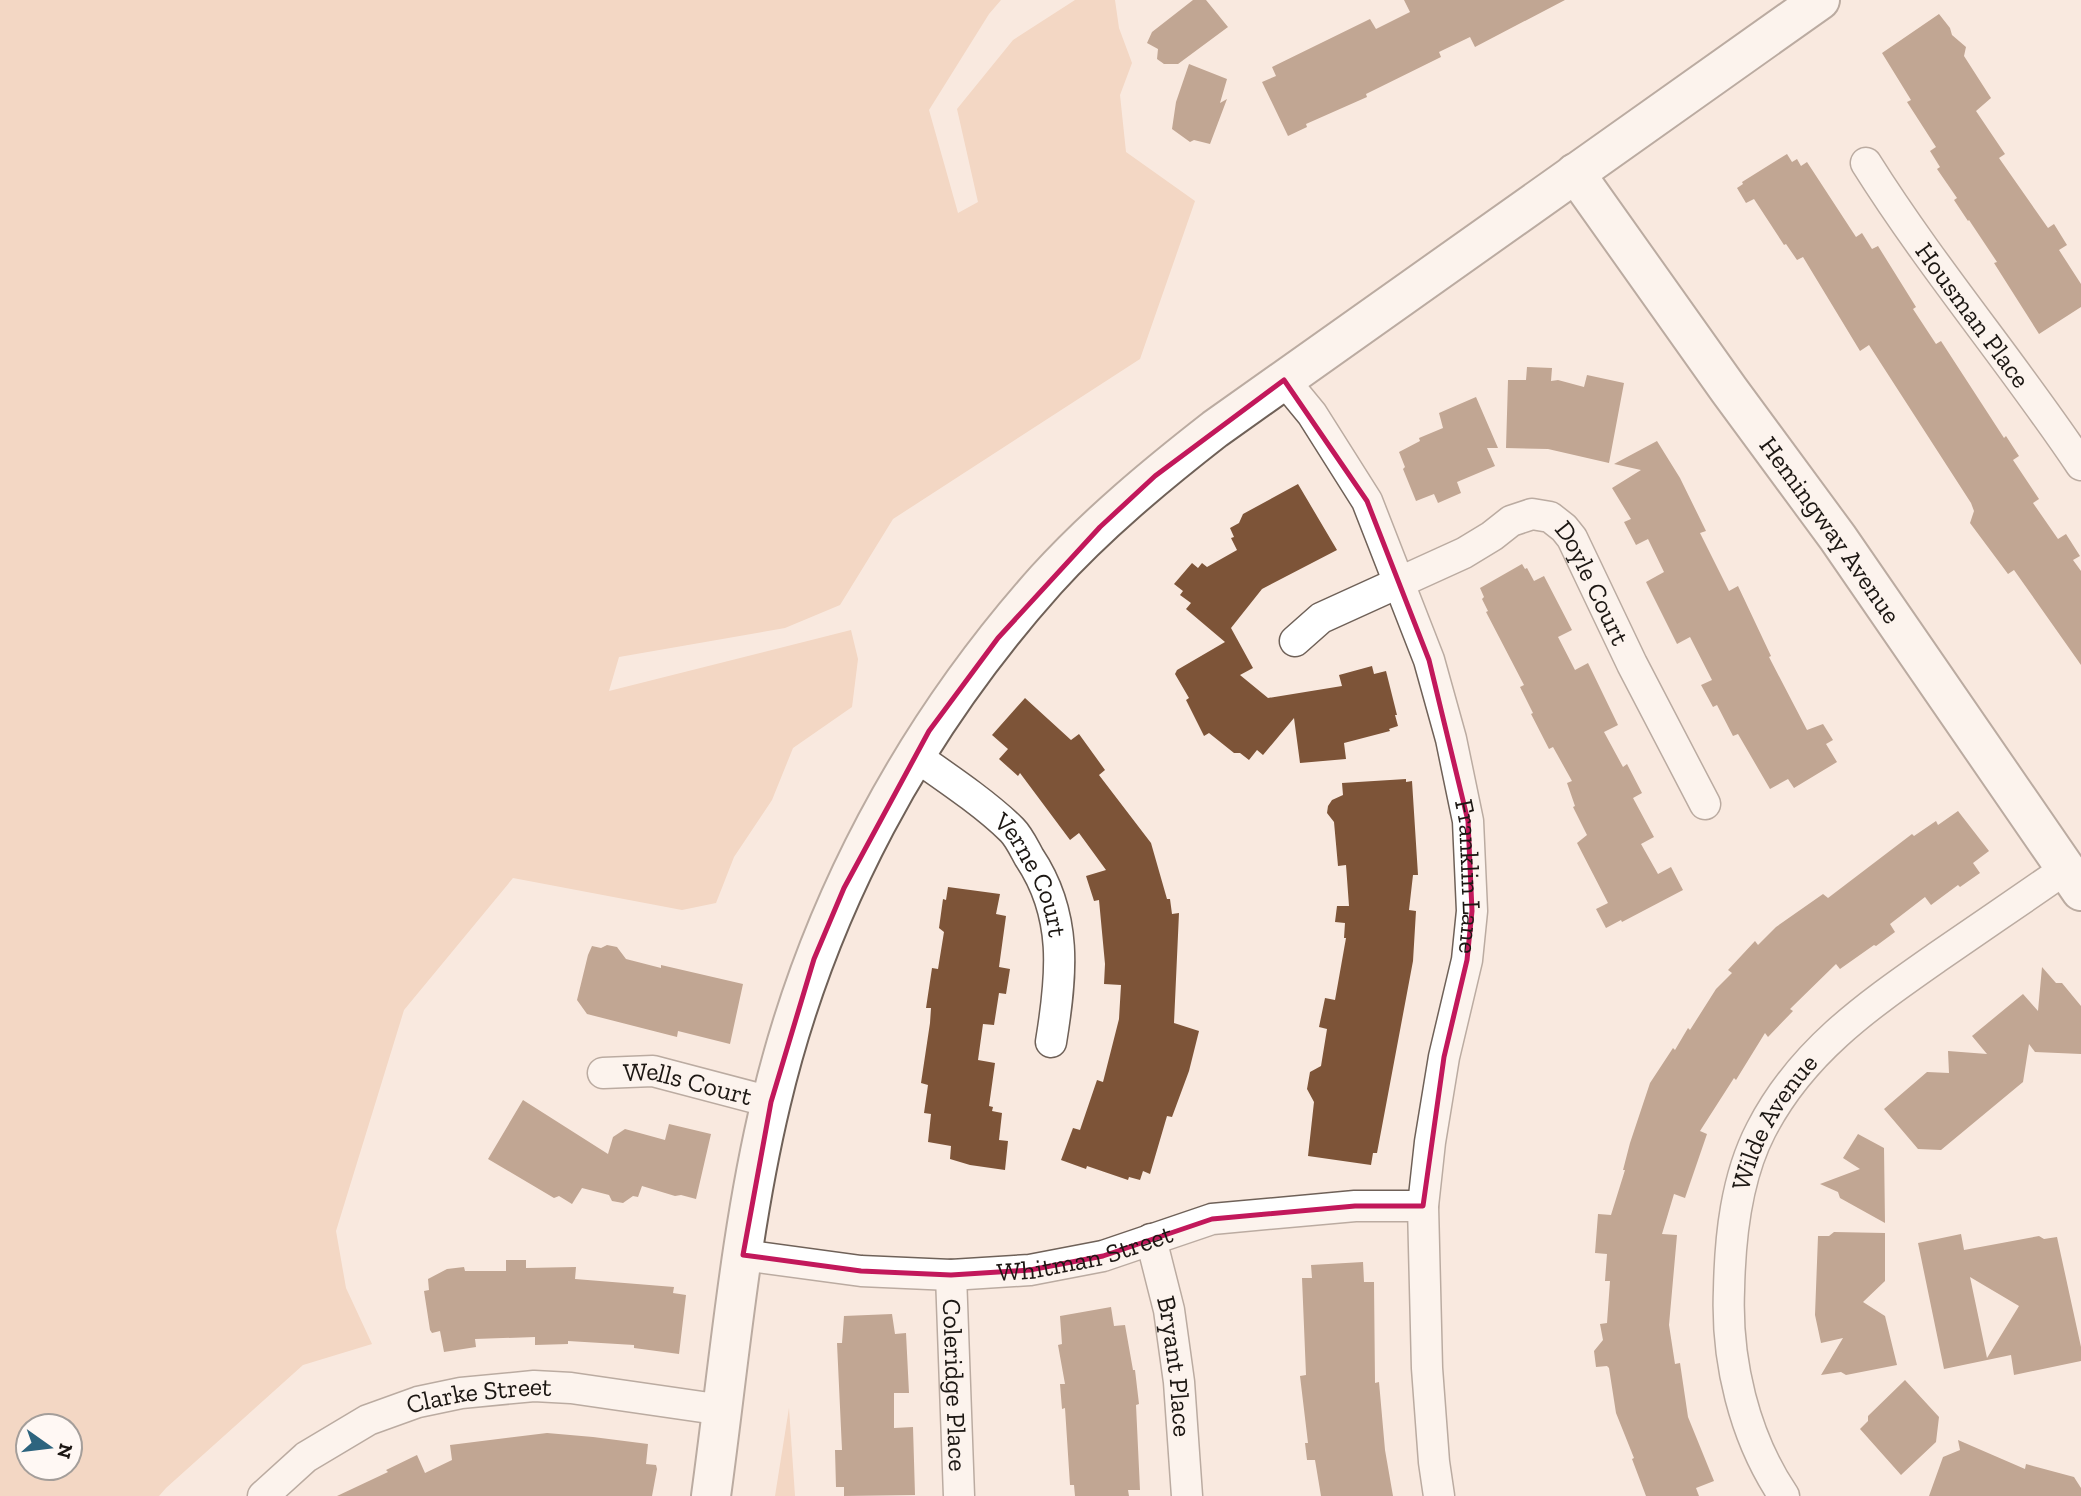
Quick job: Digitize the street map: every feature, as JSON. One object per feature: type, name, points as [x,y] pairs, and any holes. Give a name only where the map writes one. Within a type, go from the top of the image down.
[{"type":"main road","points":[[711,1496],[743,1255],[771,1102],[792,1025],[819,947],[866,844],[929,731],[998,638],[1056,571],[1155,476],[1215,429],[1820,0]]},
{"type":"main road","name":"Hemingway Avenue","points":[[1575,173],[1838,538],[2072,877]]},
{"type":"street","name":"Housman Place","points":[[1866,163],[1897,212],[1996,344],[2081,465]]},
{"type":"street","name":"Franklin Lane","points":[[1284,380],[1312,414],[1367,501],[1429,660],[1451,739],[1468,821],[1472,911],[1467,960],[1444,1057],[1423,1206],[1427,1368],[1439,1496]]},
{"type":"street","name":"Doyle Court","points":[[1295,641],[1321,618],[1464,553],[1511,521],[1532,514],[1550,517],[1564,527],[1572,538],[1632,664],[1705,804]]},
{"type":"street","name":"Verne Court","points":[[914,755],[952,781],[1013,831],[1043,878],[1058,922],[1059,995],[1051,1042]]},
{"type":"street","name":"Wilde Avenue","points":[[1784,1496],[1748,1420],[1730,1345],[1730,1255],[1735,1212],[1760,1132],[1780,1097],[1836,1032],[1871,1004],[2054,877],[2072,877]]},
{"type":"street","name":"Wells Court","points":[[603,1073],[653,1072],[771,1102]]},
{"type":"street","name":"Whitman Street","points":[[743,1255],[861,1271],[951,1275],[1030,1270],[1104,1256],[1212,1219],[1355,1206],[1423,1206]]},
{"type":"street","name":"Bryant Place","points":[[1151,1239],[1169,1310],[1179,1382],[1186,1496]]},
{"type":"street","name":"Coleridge Place","points":[[951,1275],[958,1496]]},
{"type":"street","name":"Clarke Street","points":[[263,1496],[306,1457],[368,1420],[418,1402],[461,1393],[534,1385],[723,1410]]},
{"type":"highlighted area","points":[[1284,380],[1367,501],[1429,660],[1468,821],[1472,911],[1467,960],[1444,1057],[1423,1206],[1355,1206],[1212,1219],[1103,1256],[1030,1270],[951,1275],[861,1271],[743,1255],[771,1102],[814,959],[844,888],[929,731],[998,638],[1100,527],[1155,476]]},
{"type":"shaded area","points":[[0,0],[1001,0],[989,14],[929,110],[958,213],[978,202],[957,109],[1013,40],[1075,0],[1115,0],[1119,28],[1132,63],[1120,95],[1126,152],[1195,201],[1140,359],[893,519],[840,605],[785,628],[619,657],[609,691],[851,630],[858,659],[852,707],[793,748],[772,800],[734,857],[716,903],[682,910],[513,878],[404,1010],[336,1231],[346,1288],[372,1344],[303,1365],[159,1496],[0,1496]]},
{"type":"shaded area","points":[[789,1408],[795,1496],[775,1496]]},
{"type":"building","points":[[1193,0],[1206,0],[1228,27],[1178,64],[1164,64],[1157,59],[1158,49],[1147,43],[1152,32]]},
{"type":"building","points":[[1404,0],[1565,0],[1475,47],[1470,37],[1439,52],[1441,57],[1366,94],[1367,97],[1306,124],[1307,127],[1288,136],[1262,82],[1276,76],[1272,67],[1370,19],[1376,29],[1410,12]]},
{"type":"building","points":[[1939,14],[1952,35],[1966,47],[1964,56],[1991,98],[1976,111],[2005,154],[1999,158],[2048,228],[2054,224],[2067,245],[2059,250],[2081,284],[2081,307],[2039,334],[1994,263],[1997,262],[1954,200],[1957,198],[1937,169],[1940,167],[1930,151],[1936,147],[1907,102],[1911,100],[1882,53]]},
{"type":"building","points":[[1189,64],[1227,79],[1220,103],[1227,99],[1210,144],[1194,140],[1190,142],[1172,129],[1176,102]]},
{"type":"building","points":[[1787,154],[1792,162],[1797,159],[1801,166],[1807,162],[1856,237],[1862,233],[1872,249],[1878,246],[1936,344],[1941,341],[2004,438],[2006,436],[2019,456],[2013,460],[2039,499],[2033,503],[2058,539],[2066,534],[2080,556],[2073,560],[2081,571],[2081,665],[2014,570],[2008,574],[1970,523],[1974,511],[1971,503],[1869,345],[1860,351],[1803,257],[1797,260],[1754,199],[1746,203],[1737,188],[1742,182]]},
{"type":"building","points":[[1527,367],[1552,368],[1551,381],[1558,380],[1584,387],[1587,375],[1624,383],[1609,463],[1548,449],[1506,448],[1508,380],[1526,380]]},
{"type":"building","points":[[1476,397],[1498,448],[1487,448],[1495,466],[1457,482],[1461,493],[1438,503],[1434,494],[1416,501],[1399,452],[1420,441],[1419,438],[1443,428],[1439,413]]},
{"type":"building","points":[[1657,441],[1680,478],[1706,531],[1700,533],[1729,591],[1738,586],[1771,656],[1769,657],[1807,730],[1823,724],[1833,740],[1826,744],[1837,762],[1794,788],[1788,779],[1770,789],[1738,734],[1733,736],[1717,705],[1713,707],[1701,685],[1712,680],[1690,637],[1677,644],[1646,582],[1664,572],[1648,539],[1636,545],[1624,522],[1631,519],[1612,488],[1641,470],[1614,464]]},
{"type":"building","points":[[1298,484],[1337,550],[1262,589],[1231,628],[1253,668],[1240,675],[1268,698],[1342,686],[1339,675],[1372,666],[1374,674],[1386,671],[1398,726],[1389,729],[1390,731],[1344,743],[1346,759],[1300,763],[1294,718],[1263,755],[1257,750],[1249,760],[1240,753],[1234,753],[1209,733],[1204,736],[1186,700],[1189,698],[1175,674],[1177,670],[1225,642],[1186,609],[1191,603],[1180,595],[1183,591],[1174,584],[1192,563],[1198,568],[1202,563],[1207,567],[1237,550],[1230,528],[1239,523],[1243,514]]},
{"type":"building","points":[[1522,564],[1534,581],[1544,576],[1572,630],[1558,637],[1575,670],[1588,663],[1618,725],[1604,732],[1623,767],[1627,764],[1642,793],[1633,798],[1654,837],[1641,844],[1658,874],[1671,867],[1683,890],[1606,928],[1596,909],[1608,903],[1577,843],[1587,835],[1573,807],[1575,806],[1567,783],[1572,781],[1553,747],[1549,749],[1531,714],[1533,713],[1520,687],[1524,685],[1486,612],[1488,611],[1482,599],[1484,597],[1480,588]]},
{"type":"building","points":[[1025,698],[1071,740],[1079,734],[1105,770],[1099,775],[1151,843],[1167,899],[1170,899],[1172,914],[1179,913],[1174,1023],[1199,1031],[1189,1071],[1172,1117],[1167,1116],[1150,1174],[1143,1171],[1140,1180],[1129,1177],[1128,1180],[1061,1160],[1073,1128],[1080,1130],[1097,1080],[1103,1082],[1119,1019],[1121,985],[1104,984],[1105,964],[1099,900],[1094,901],[1086,876],[1106,870],[1079,833],[1070,840],[1020,773],[1018,776],[999,759],[1008,749],[992,735]]},
{"type":"building","points":[[1406,779],[1406,782],[1412,781],[1418,875],[1413,875],[1409,910],[1416,911],[1413,961],[1377,1153],[1373,1153],[1371,1165],[1308,1156],[1314,1102],[1307,1089],[1310,1072],[1321,1066],[1327,1029],[1319,1027],[1325,998],[1335,1000],[1346,938],[1345,923],[1335,922],[1337,906],[1349,906],[1346,865],[1338,866],[1334,822],[1327,813],[1328,806],[1332,800],[1343,795],[1342,783]]},
{"type":"building","points":[[1958,811],[1989,851],[1973,863],[1980,873],[1931,905],[1925,897],[1890,924],[1895,932],[1840,969],[1836,964],[1790,1009],[1793,1011],[1768,1037],[1765,1033],[1700,1131],[1707,1134],[1685,1198],[1674,1194],[1662,1234],[1677,1235],[1669,1325],[1675,1364],[1680,1363],[1688,1417],[1714,1481],[1696,1488],[1699,1496],[1646,1496],[1616,1413],[1609,1368],[1596,1367],[1594,1351],[1603,1340],[1600,1324],[1607,1323],[1610,1281],[1605,1281],[1607,1254],[1595,1253],[1598,1214],[1611,1215],[1630,1143],[1650,1083],[1688,1028],[1690,1030],[1716,989],[1732,973],[1728,970],[1755,941],[1758,945],[1776,927],[1823,894],[1828,898],[1912,834],[1914,836],[1936,821],[1938,825]]},
{"type":"building","points":[[948,887],[1000,894],[996,914],[1006,916],[999,967],[1010,969],[1006,994],[999,993],[994,1025],[983,1024],[978,1060],[995,1063],[989,1106],[993,1107],[992,1111],[1002,1113],[999,1140],[1008,1141],[1005,1170],[950,1159],[951,1146],[928,1142],[931,1114],[924,1113],[928,1085],[921,1083],[931,1008],[926,1008],[932,968],[938,969],[944,932],[939,928],[943,899],[946,900]]},
{"type":"building","points":[[607,945],[617,947],[626,959],[743,984],[730,1044],[678,1031],[677,1037],[587,1014],[577,1000],[588,955],[592,946],[601,948]]},
{"type":"building","points":[[2042,967],[2056,983],[2062,983],[2081,1006],[2081,1054],[2035,1052],[2029,1044],[2023,1082],[1941,1150],[1918,1149],[1884,1109],[1927,1072],[1949,1073],[1948,1051],[1987,1054],[1972,1036],[2023,994],[2038,1011]]},
{"type":"building","points":[[523,1100],[608,1154],[613,1137],[625,1129],[665,1140],[669,1124],[711,1134],[696,1199],[642,1186],[638,1197],[633,1196],[623,1203],[612,1201],[609,1195],[582,1188],[572,1204],[559,1196],[554,1198],[488,1159]]},
{"type":"building","points":[[1858,1134],[1884,1148],[1885,1223],[1840,1198],[1838,1192],[1820,1184],[1860,1169],[1843,1158]]},
{"type":"building","points":[[1834,1232],[1885,1233],[1885,1281],[1863,1302],[1885,1316],[1897,1365],[1846,1375],[1841,1372],[1821,1375],[1843,1338],[1821,1343],[1815,1315],[1818,1236],[1829,1236]]},
{"type":"building","points":[[1961,1234],[1964,1250],[2039,1236],[2044,1239],[2057,1237],[2081,1347],[2081,1361],[2014,1375],[2011,1355],[1944,1369],[1918,1243]],"holes":[[[1970,1277],[2019,1306],[1987,1358]]]},
{"type":"building","points":[[506,1260],[526,1260],[526,1268],[576,1267],[575,1279],[674,1287],[673,1293],[686,1295],[679,1354],[634,1348],[634,1345],[568,1341],[568,1344],[535,1345],[535,1337],[475,1339],[476,1347],[444,1352],[440,1331],[432,1333],[430,1330],[424,1291],[429,1290],[428,1279],[447,1269],[464,1267],[465,1271],[506,1271]]},
{"type":"building","points":[[1363,1262],[1364,1282],[1374,1282],[1375,1383],[1379,1382],[1385,1450],[1393,1496],[1321,1496],[1315,1460],[1307,1460],[1305,1443],[1308,1443],[1300,1376],[1306,1375],[1302,1278],[1312,1278],[1311,1265]]},
{"type":"building","points":[[1111,1307],[1114,1326],[1125,1325],[1135,1370],[1139,1404],[1136,1405],[1140,1490],[1128,1490],[1129,1496],[1075,1496],[1074,1485],[1070,1485],[1065,1408],[1062,1409],[1060,1384],[1065,1384],[1058,1345],[1062,1344],[1060,1316]]},
{"type":"building","points":[[892,1314],[895,1334],[906,1333],[909,1393],[894,1393],[894,1428],[913,1427],[915,1495],[844,1496],[844,1487],[836,1487],[835,1450],[842,1450],[837,1343],[842,1343],[844,1316]]},
{"type":"building","points":[[1905,1380],[1939,1417],[1936,1442],[1901,1475],[1860,1429],[1868,1421],[1868,1416]]},
{"type":"building","points":[[547,1433],[648,1444],[646,1464],[656,1465],[657,1469],[652,1496],[337,1496],[417,1455],[425,1473],[452,1460],[450,1445]]},
{"type":"building","points":[[1958,1440],[2025,1469],[2026,1464],[2074,1477],[2081,1488],[2081,1496],[1929,1496],[1943,1457],[1960,1450]]}]
